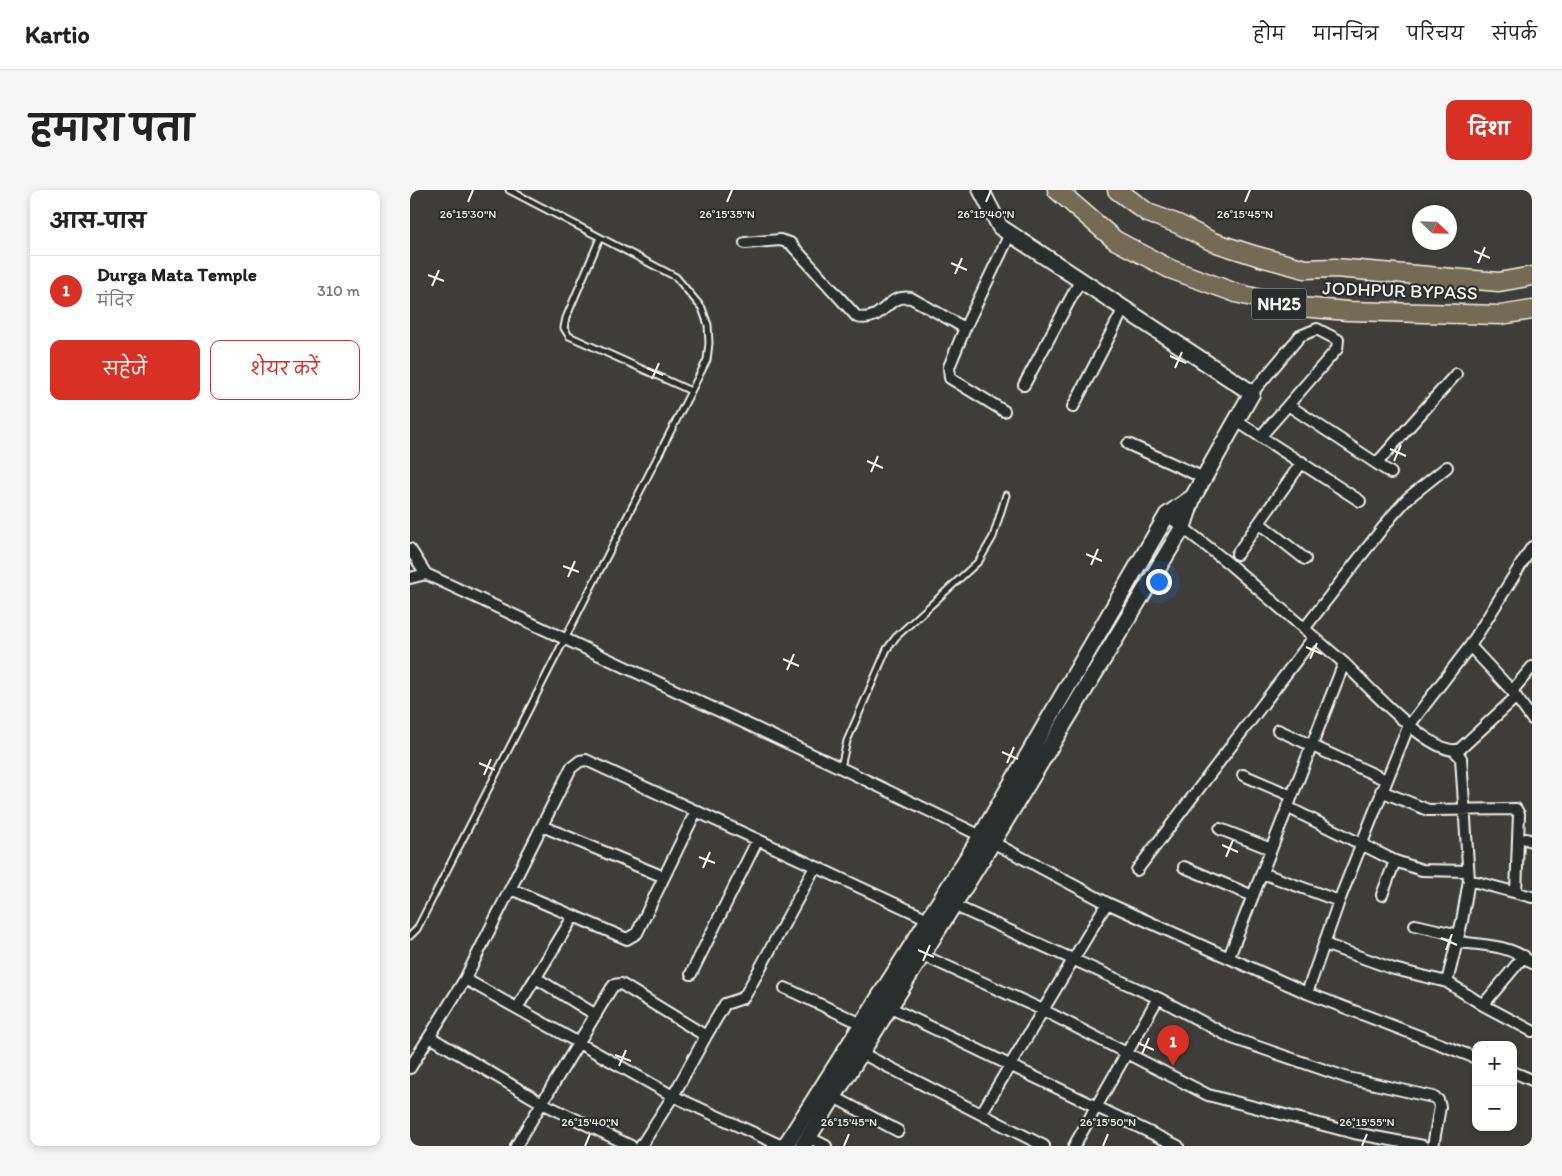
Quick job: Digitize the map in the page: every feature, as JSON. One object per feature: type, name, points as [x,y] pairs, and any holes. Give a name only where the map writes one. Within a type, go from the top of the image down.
[{"type":"highway","name":"JODHPUR BYPASS","points":[[1057,190],[1115,240],[1170,269],[1236,293],[1289,306],[1348,311],[1501,315],[1532,310]]},
{"type":"highway","name":"JODHPUR BYPASS","points":[[1117,190],[1148,213],[1178,224],[1214,242],[1305,269],[1336,268],[1499,282],[1532,276]]},
{"type":"main road","points":[[784,1146],[928,919],[987,840],[1182,527],[1193,497],[1252,392],[1123,310],[1000,227],[981,190]]},
{"type":"main road","points":[[806,1142],[953,905],[1167,515],[1193,497]]},
{"type":"street","points":[[1004,411],[950,378],[949,367],[964,328],[1010,234]]},
{"type":"street","points":[[745,243],[780,240],[790,243],[857,317],[866,319],[874,317],[895,299],[904,296],[911,298],[964,328]]},
{"type":"street","points":[[1024,385],[1080,281]]},
{"type":"street","points":[[1073,407],[1123,310]]},
{"type":"street","points":[[1252,392],[1300,336],[1306,332],[1317,328],[1335,338],[1340,344],[1261,436]]},
{"type":"street","points":[[1376,463],[1456,374]]},
{"type":"street","points":[[1288,406],[1391,473]]},
{"type":"street","points":[[1236,420],[1360,501]]},
{"type":"street","points":[[1128,444],[1204,478]]},
{"type":"street","points":[[1237,554],[1302,462]]},
{"type":"street","points":[[1304,628],[1392,516],[1408,498],[1447,467]]},
{"type":"street","points":[[1167,515],[1344,663],[1408,726],[1455,751],[1461,758],[1469,876],[1458,938],[1447,982]]},
{"type":"street","points":[[1259,523],[1305,558]]},
{"type":"street","points":[[1308,993],[1339,901],[1408,726],[1470,646],[1532,547]]},
{"type":"street","points":[[410,549],[426,574],[841,768],[1107,902],[1308,993],[1472,1056]]},
{"type":"street","points":[[410,578],[426,574]]},
{"type":"street","points":[[1137,870],[1314,637]]},
{"type":"street","points":[[1470,646],[1514,694],[1532,719]]},
{"type":"street","points":[[1229,957],[1344,663]]},
{"type":"street","points":[[1455,751],[1460,749],[1514,694],[1532,667]]},
{"type":"street","points":[[1278,730],[1386,780]]},
{"type":"street","points":[[410,1068],[465,979],[571,768],[580,761],[586,760],[695,813],[928,919]]},
{"type":"street","points":[[1243,775],[1292,796]]},
{"type":"street","points":[[1382,791],[1428,810],[1516,808],[1519,814],[1516,892]]},
{"type":"street","points":[[1287,807],[1361,846],[1395,861],[1422,870],[1469,876],[1532,897]]},
{"type":"street","points":[[511,889],[627,939],[637,933],[695,813]]},
{"type":"street","points":[[542,826],[664,877]]},
{"type":"street","points":[[1220,829],[1271,849]]},
{"type":"street","points":[[691,974],[757,841]]},
{"type":"street","points":[[1382,895],[1395,861]]},
{"type":"street","points":[[641,1146],[726,1004],[743,998],[746,994],[815,867]]},
{"type":"street","points":[[1184,867],[1253,896]]},
{"type":"street","points":[[1262,873],[1339,901]]},
{"type":"street","points":[[981,1114],[1107,902]]},
{"type":"street","points":[[953,905],[1158,998],[1232,1038],[1348,1078],[1438,1100],[1440,1107],[1433,1146]]},
{"type":"street","points":[[518,1008],[573,917]]},
{"type":"street","points":[[1415,925],[1458,938],[1504,948],[1524,956],[1532,963]]},
{"type":"street","points":[[1324,944],[1394,969],[1447,982],[1483,1005],[1532,1031]]},
{"type":"street","points":[[922,955],[1043,1010],[1208,1094],[1354,1133],[1423,1146]]},
{"type":"street","points":[[1483,1005],[1524,956]]},
{"type":"street","points":[[536,978],[596,1015]]},
{"type":"street","points":[[465,979],[672,1096],[784,1146]]},
{"type":"street","points":[[516,1146],[614,984],[621,984],[706,1036]]},
{"type":"street","points":[[785,988],[862,1024]]},
{"type":"street","points":[[1074,1146],[1158,998]]},
{"type":"street","points":[[889,1007],[1011,1064],[1178,1146]]},
{"type":"street","points":[[430,1037],[542,1103],[631,1146]]},
{"type":"street","points":[[861,1053],[1044,1146]]},
{"type":"street","points":[[1517,1074],[1532,1080]]},
{"type":"street","points":[[834,1097],[898,1131]]},
{"type":"street","points":[[806,1142],[826,1146]]},
{"type":"lane","points":[[410,936],[417,929],[566,640],[706,360],[709,344],[708,325],[702,308],[676,277],[509,190]]},
{"type":"lane","points":[[600,238],[566,318],[564,328],[569,336],[691,391]]},
{"type":"lane","points":[[841,768],[847,741],[887,649],[910,624],[978,561],[993,537],[1006,495]]},
{"type":"place","name":"Durga Mata Temple","points":[[1173,1066]]}]
